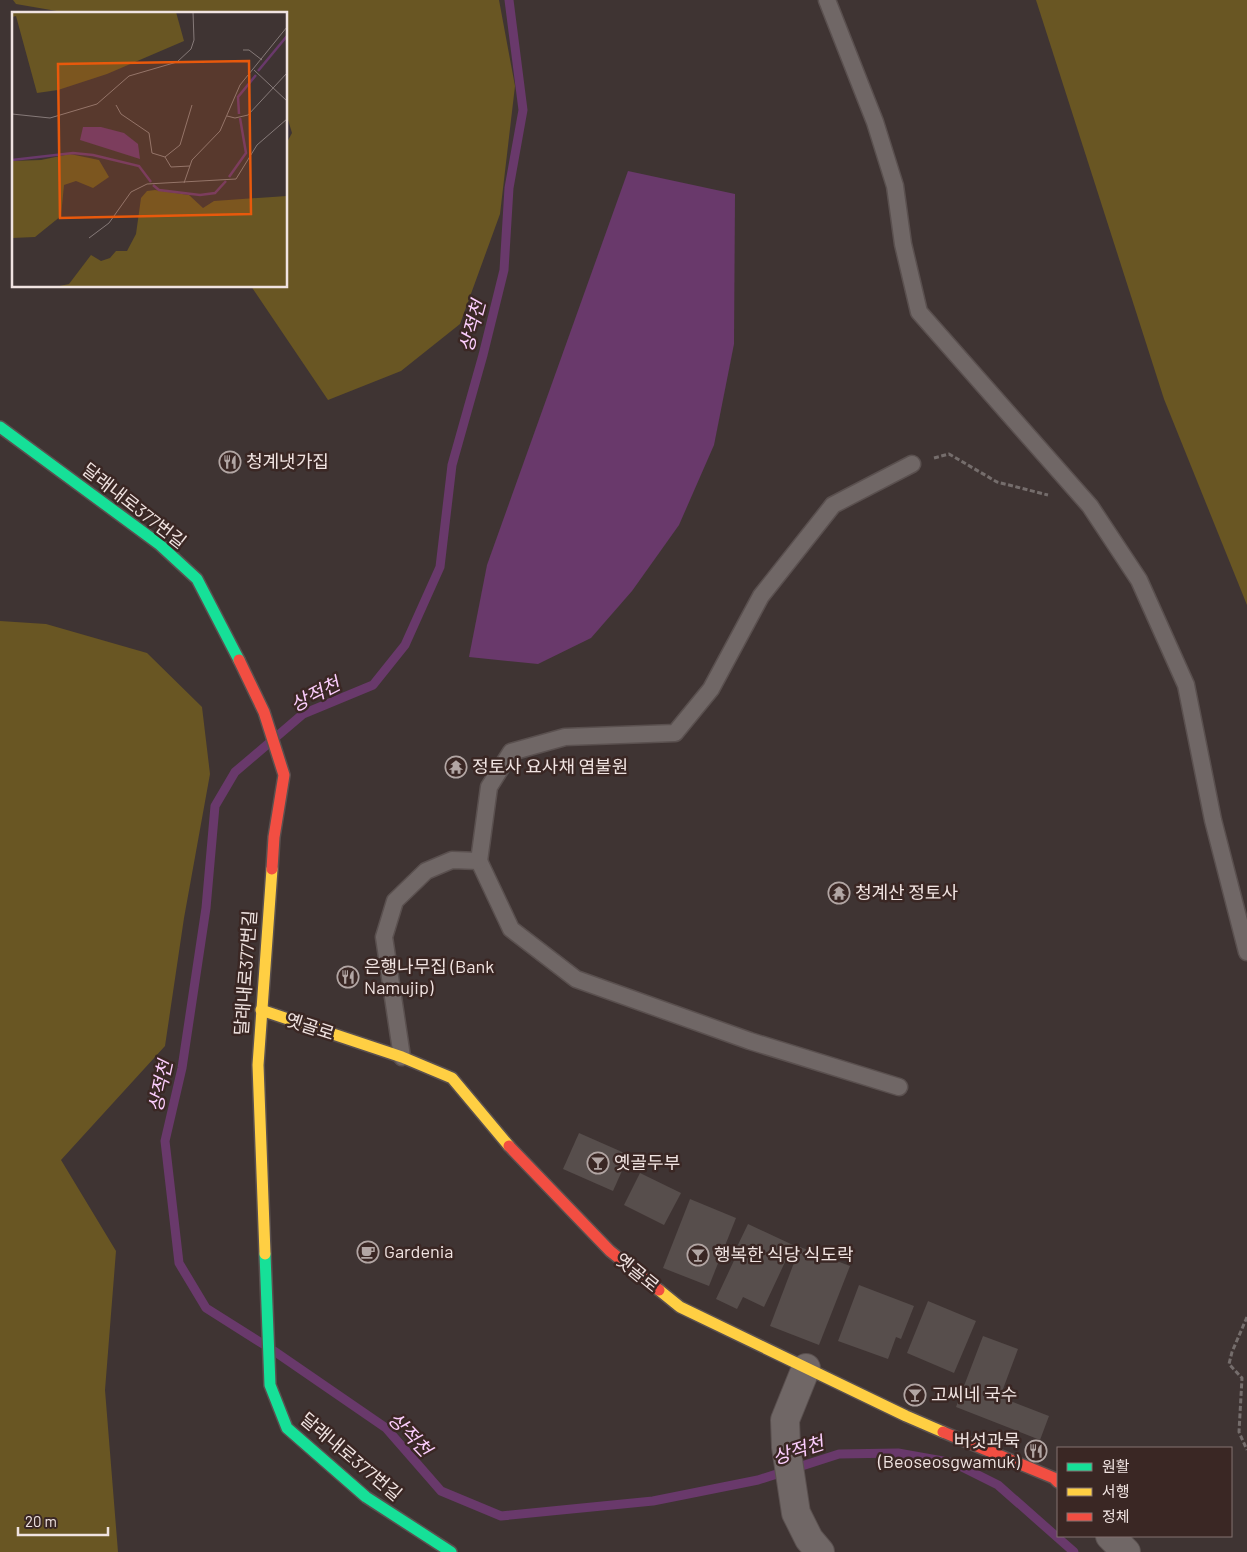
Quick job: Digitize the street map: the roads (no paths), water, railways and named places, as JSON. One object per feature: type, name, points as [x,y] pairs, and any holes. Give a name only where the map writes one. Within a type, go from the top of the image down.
[{"type":"street","name":"달래내로377번길","points":[[0,427],[159,544],[197,579],[232,644],[264,712],[284,775],[274,837],[261,1010],[259,1084],[270,1385],[287,1428],[366,1497],[441,1548],[452,1552]]},
{"type":"street","name":"옛골로","points":[[261,1010],[402,1057],[452,1078],[526,1166],[603,1244],[680,1307],[906,1416],[1054,1478],[1057,1481]]},
{"type":"street","points":[[806,1368],[785,1420],[786,1447],[793,1502],[800,1525],[820,1552]]},
{"type":"street","points":[[1111,1537],[1126,1552]]},
{"type":"lane","points":[[827,0],[876,122],[895,186],[903,244],[919,312],[1090,506],[1139,580],[1186,685],[1212,820],[1247,952]]},
{"type":"lane","points":[[899,1087],[750,1041],[576,978],[511,929],[479,861],[489,788],[511,752],[565,737],[675,733],[711,689],[760,596],[833,505],[912,464]]},
{"type":"lane","points":[[402,1057],[384,937],[395,901],[426,871],[452,860],[479,861]]},
{"type":"waterway","name":"상적천","points":[[263,1344],[206,1308],[179,1263],[165,1141],[182,1068],[206,908],[215,806],[235,772],[303,714],[373,685],[405,645],[440,567],[452,465],[483,355],[504,270],[509,188],[523,110],[509,0]]},
{"type":"waterway","name":"상적천","points":[[274,1351],[386,1428],[441,1491],[501,1516],[653,1501],[758,1480],[839,1454],[898,1453],[954,1463],[998,1485],[1074,1552]]},
{"type":"place","name":"청계냇가집","points":[[230,462]]},
{"type":"place","name":"정토사 요사채 염불원","points":[[456,767]]},
{"type":"place","name":"청계산 정토사","points":[[839,893]]},
{"type":"place","name":"은행나무집 (Bank Namujip)","points":[[348,977]]},
{"type":"place","name":"옛골두부","points":[[598,1163]]},
{"type":"place","name":"Gardenia","points":[[368,1252]]},
{"type":"place","name":"행복한 식당 식도락","points":[[698,1255]]},
{"type":"place","name":"고씨네 국수","points":[[915,1395]]},
{"type":"place","name":"버섯과묵 (Beoseosgwamuk)","points":[[1036,1451]]}]
